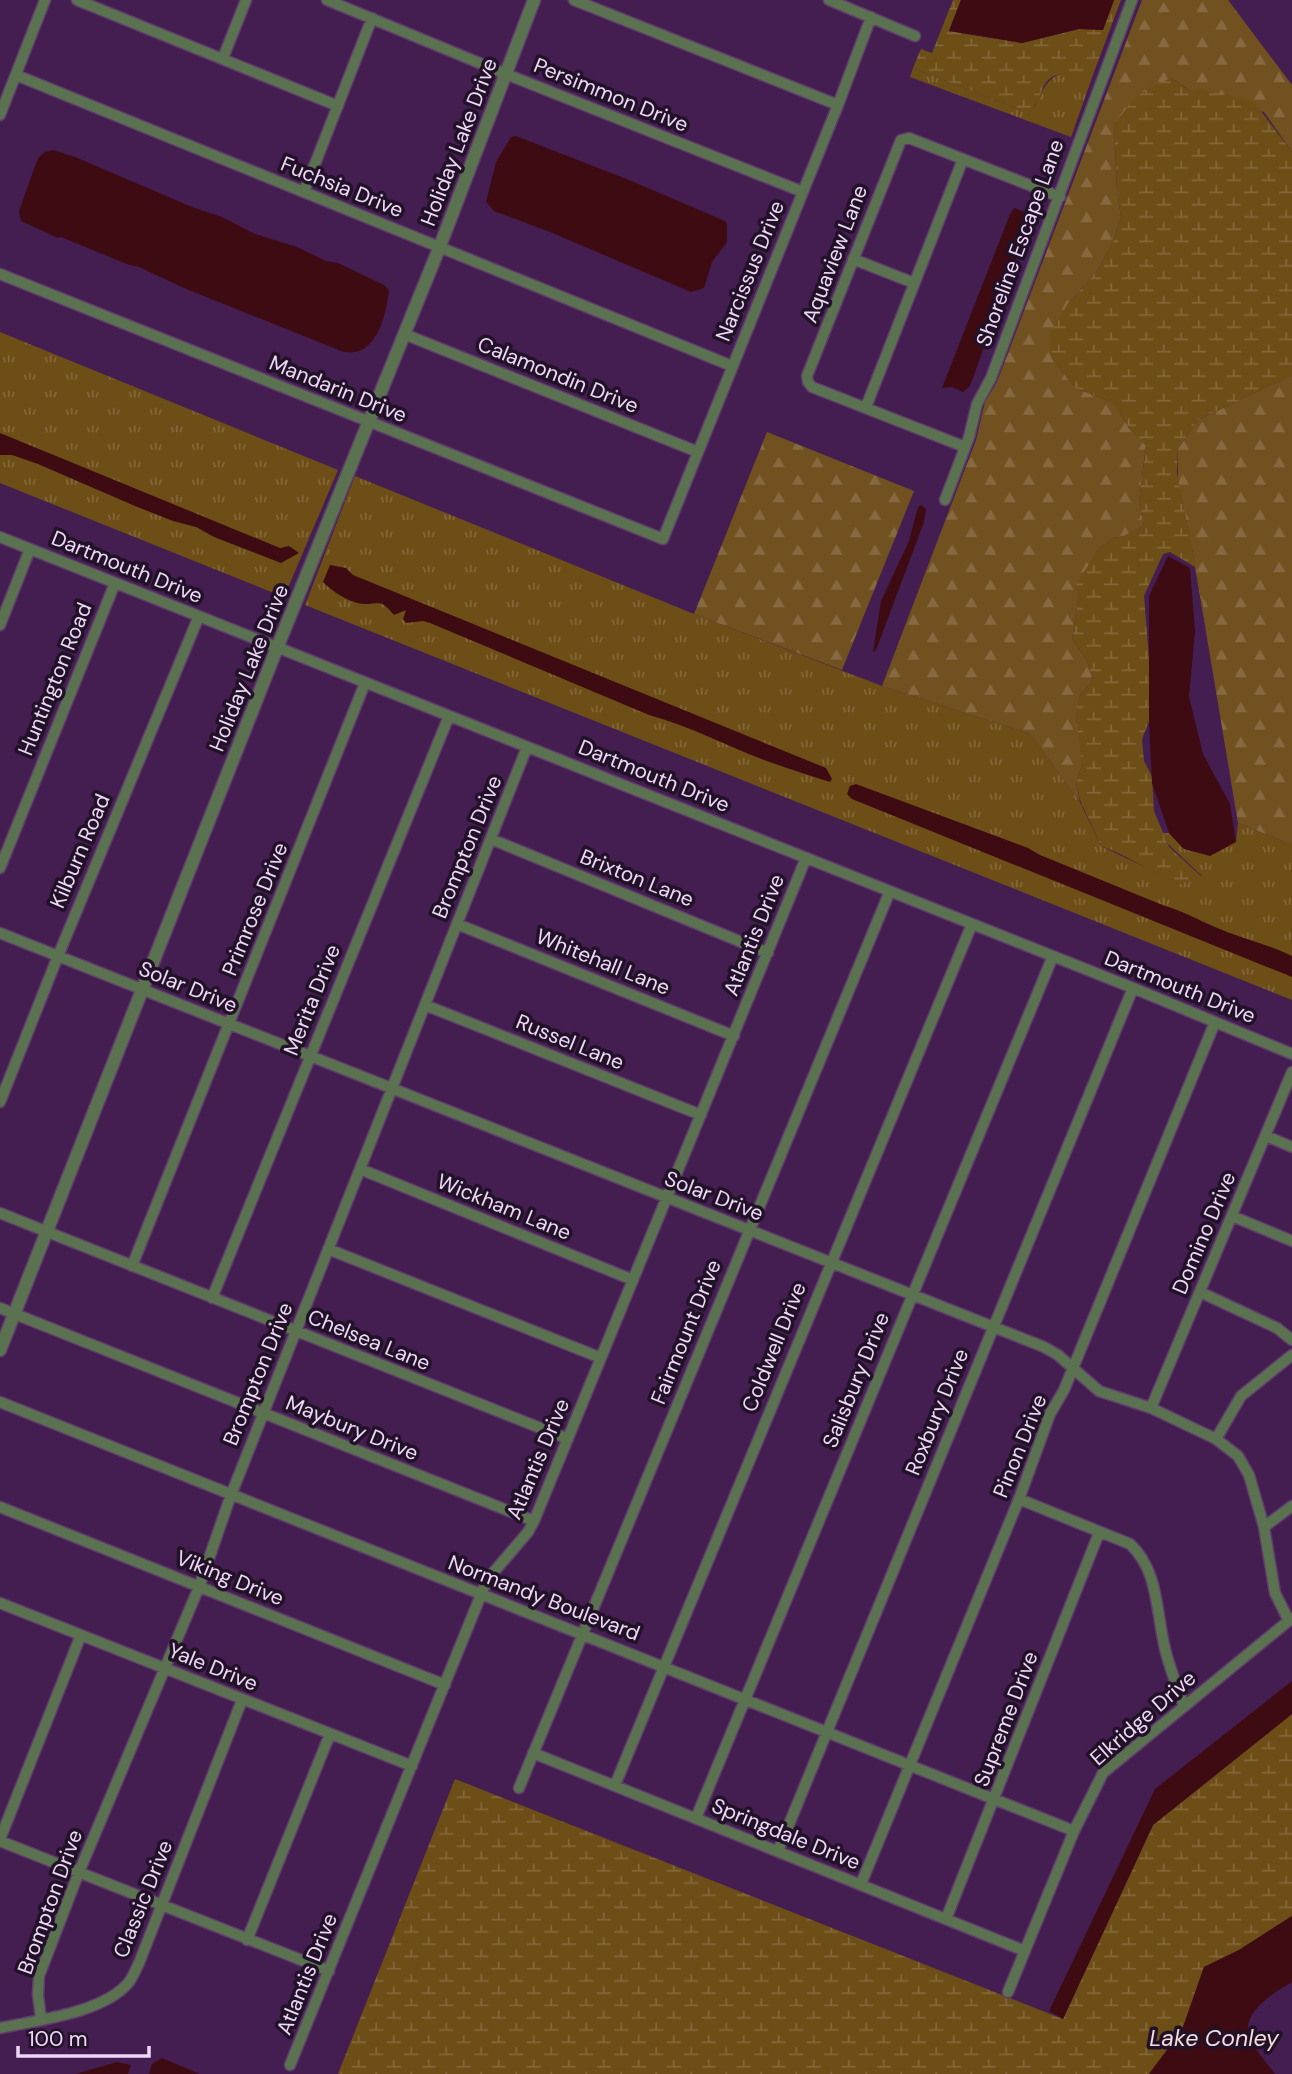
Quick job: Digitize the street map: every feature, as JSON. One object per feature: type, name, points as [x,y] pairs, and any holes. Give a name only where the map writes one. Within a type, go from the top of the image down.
[{"type":"street","points":[[0,116],[45,0]]},
{"type":"street","points":[[77,0],[338,106]]},
{"type":"street","points":[[223,58],[246,0]]},
{"type":"street","name":"Persimmon Drive","points":[[327,0],[803,192]]},
{"type":"street","name":"Holiday Lake Drive","points":[[0,1350],[277,648],[440,246],[534,0]]},
{"type":"street","points":[[574,0],[838,105]]},
{"type":"street","points":[[829,0],[915,36]]},
{"type":"street","name":"Shoreline Escape Lane","points":[[945,500],[965,447],[977,404],[991,378],[1132,0]]},
{"type":"street","name":"Narcissus Drive","points":[[663,539],[871,17]]},
{"type":"street","points":[[304,192],[372,18]]},
{"type":"street","name":"Fuchsia Drive","points":[[16,75],[732,366]]},
{"type":"street","name":"Aquaview Lane","points":[[965,447],[812,387],[807,377],[901,140],[909,138],[1060,197]]},
{"type":"street","points":[[866,407],[963,159]]},
{"type":"street","points":[[853,259],[914,283]]},
{"type":"street","name":"Mandarin Drive","points":[[0,274],[663,539]]},
{"type":"street","name":"Calamondin Drive","points":[[404,334],[698,452]]},
{"type":"street","name":"Dartmouth Drive","points":[[0,537],[1133,988],[1292,1054]]},
{"type":"street","points":[[0,625],[30,549]]},
{"type":"street","name":"Huntington Road","points":[[0,868],[115,583]]},
{"type":"street","name":"Kilburn Road","points":[[0,1102],[199,616]]},
{"type":"street","name":"Primrose Drive","points":[[132,1266],[365,682]]},
{"type":"street","name":"Merita Drive","points":[[212,1298],[449,716]]},
{"type":"street","name":"Brompton Drive","points":[[41,2019],[39,1976],[79,1872],[199,1587],[231,1494],[527,747]]},
{"type":"street","name":"Brixton Lane","points":[[491,839],[768,953]]},
{"type":"street","name":"Atlantis Drive","points":[[290,2065],[488,1580],[534,1521],[806,858]]},
{"type":"street","name":"Fairmount Drive","points":[[519,1788],[890,891]]},
{"type":"street","name":"Whitehall Lane","points":[[457,924],[734,1036]]},
{"type":"street","name":"Coldwell Drive","points":[[615,1786],[972,924]]},
{"type":"street","name":"Solar Drive","points":[[0,933],[1045,1347],[1099,1391],[1151,1408],[1216,1439],[1238,1456],[1249,1475],[1264,1527],[1275,1593],[1290,1620]]},
{"type":"street","name":"Salisbury Drive","points":[[696,1818],[1053,956]]},
{"type":"street","name":"Roxbury Drive","points":[[778,1851],[1133,988]]},
{"type":"street","name":"Russel Lane","points":[[425,1004],[701,1115]]},
{"type":"street","name":"Pinon Drive","points":[[862,1884],[1037,1456],[1042,1435],[1215,1022]]},
{"type":"street","name":"Domino Drive","points":[[1151,1408],[1292,1072]]},
{"type":"street","points":[[1266,1136],[1292,1147]]},
{"type":"street","name":"Wickham Lane","points":[[360,1169],[633,1280]]},
{"type":"street","name":"Chelsea Lane","points":[[0,1213],[568,1439]]},
{"type":"street","points":[[1232,1216],[1292,1241]]},
{"type":"street","points":[[328,1249],[601,1358]]},
{"type":"street","points":[[1200,1293],[1277,1328],[1292,1340]]},
{"type":"street","name":"Maybury Drive","points":[[0,1308],[534,1521]]},
{"type":"street","points":[[1216,1439],[1241,1396],[1292,1355]]},
{"type":"street","name":"Normandy Boulevard","points":[[0,1402],[1074,1831]]},
{"type":"street","points":[[1019,1499],[1130,1544],[1138,1552],[1151,1575],[1164,1646],[1184,1706]]},
{"type":"street","points":[[1264,1527],[1292,1506]]},
{"type":"street","name":"Viking Drive","points":[[0,1507],[445,1685]]},
{"type":"street","name":"Supreme Drive","points":[[946,1919],[996,1800],[1100,1533]]},
{"type":"street","name":"Yale Drive","points":[[0,1602],[412,1766]]},
{"type":"street","name":"Elkridge Drive","points":[[1008,1992],[1074,1831],[1103,1773],[1290,1620]]},
{"type":"street","points":[[81,1635],[0,1840],[247,1940],[329,1970]]},
{"type":"street","name":"Classic Drive","points":[[0,2028],[87,2008],[111,1997],[128,1983],[139,1963],[242,1700]]},
{"type":"street","points":[[247,1940],[330,1734]]},
{"type":"street","name":"Springdale Drive","points":[[533,1753],[1025,1951]]},
{"type":"green space","points":[[953,0],[961,0],[949,31],[1022,43],[1079,29],[1103,30],[1114,0],[1121,0],[1094,72],[1054,76],[1044,85],[1034,106],[1021,110],[913,68],[921,49],[932,53]]},
{"type":"green space","points":[[1142,0],[1228,0],[1292,85],[1292,152],[1264,112],[1192,92],[1171,78],[1114,125],[1121,217],[1113,242],[1097,271],[1067,305],[1051,357],[1075,388],[1114,403],[1129,428],[1146,445],[1139,502],[1144,526],[1124,536],[1113,538],[1097,551],[1076,587],[1079,594],[1072,639],[1087,661],[1093,680],[1079,697],[1082,765],[1076,782],[1080,802],[1030,734],[882,686],[976,440],[985,402],[997,382]]},
{"type":"green space","points":[[913,68],[1021,110],[1035,106],[1045,86],[1056,76],[1071,72],[1094,72],[1071,137],[910,77]]},
{"type":"green space","points":[[1171,78],[1192,92],[1201,89],[1254,102],[1292,152],[1292,375],[1198,420],[1178,449],[1177,473],[1203,604],[1203,613],[1195,567],[1170,552],[1163,554],[1144,596],[1153,711],[1142,739],[1144,761],[1152,776],[1154,811],[1169,847],[1202,877],[1180,884],[1101,846],[1080,800],[1076,782],[1082,765],[1075,714],[1079,697],[1093,680],[1087,661],[1072,639],[1079,594],[1075,587],[1097,551],[1113,538],[1124,536],[1144,526],[1139,502],[1146,446],[1129,428],[1114,403],[1075,388],[1051,357],[1050,334],[1067,305],[1097,271],[1113,242],[1121,217],[1114,124],[1134,99]]},
{"type":"green space","points":[[0,332],[338,470],[284,597],[0,483]]},
{"type":"green space","points":[[1292,375],[1292,845],[1238,823],[1178,480],[1178,449],[1198,420]]},
{"type":"green space","points":[[767,432],[914,491],[842,670],[694,614]]},
{"type":"green space","points":[[355,476],[694,614],[882,686],[1030,734],[1080,802],[1101,846],[1180,884],[1202,876],[1168,844],[1163,833],[1169,833],[1184,849],[1236,842],[1238,823],[1292,845],[1292,1000],[305,605]]},
{"type":"green space","points":[[1292,1714],[1292,1916],[1239,1950],[1204,1967],[1182,2030],[1149,2074],[338,2074],[455,1779],[1063,2019],[1153,1825]]},
{"type":"water","points":[[961,0],[1114,0],[1103,30],[1079,29],[1022,43],[949,31]]},
{"type":"water","points":[[516,136],[725,221],[727,242],[712,262],[704,288],[691,292],[494,211],[486,202],[496,162],[511,137]]},
{"type":"water","points":[[53,150],[222,217],[255,234],[338,263],[384,285],[389,290],[377,334],[362,349],[353,352],[341,351],[21,221],[19,211],[38,158]]},
{"type":"water","points":[[1014,208],[1030,214],[1029,223],[970,386],[963,392],[952,387],[942,388],[1010,214]]},
{"type":"water","points":[[0,433],[280,548],[289,546],[299,553],[281,563],[214,537],[196,527],[135,506],[38,464],[12,455],[0,455]]},
{"type":"water","points":[[921,505],[926,509],[924,522],[873,652],[881,601],[909,541],[918,507]]},
{"type":"water","points":[[1168,556],[1190,568],[1195,631],[1189,697],[1203,754],[1230,804],[1236,842],[1210,856],[1184,849],[1169,833],[1152,783],[1149,596]]},
{"type":"water","points":[[330,565],[346,568],[353,575],[826,768],[832,779],[830,782],[764,760],[430,623],[406,623],[403,619],[406,610],[394,615],[380,604],[364,604],[348,599],[323,582]]},
{"type":"water","points":[[856,784],[1028,848],[1224,931],[1283,952],[1292,956],[1292,977],[852,799],[847,794],[850,786]]},
{"type":"water","points":[[1292,1681],[1292,1714],[1153,1825],[1063,2019],[1049,2011],[1155,1789]]},
{"type":"water","name":"Lake Conley","points":[[1292,1916],[1292,1982],[1261,2004],[1250,2019],[1248,2027],[1253,2045],[1275,2074],[1149,2074],[1182,2030],[1204,1967],[1239,1950]]},
{"type":"water","points":[[162,2058],[200,2074],[149,2074],[152,2064]]},
{"type":"water","points":[[117,2062],[131,2065],[128,2074],[75,2074]]}]
